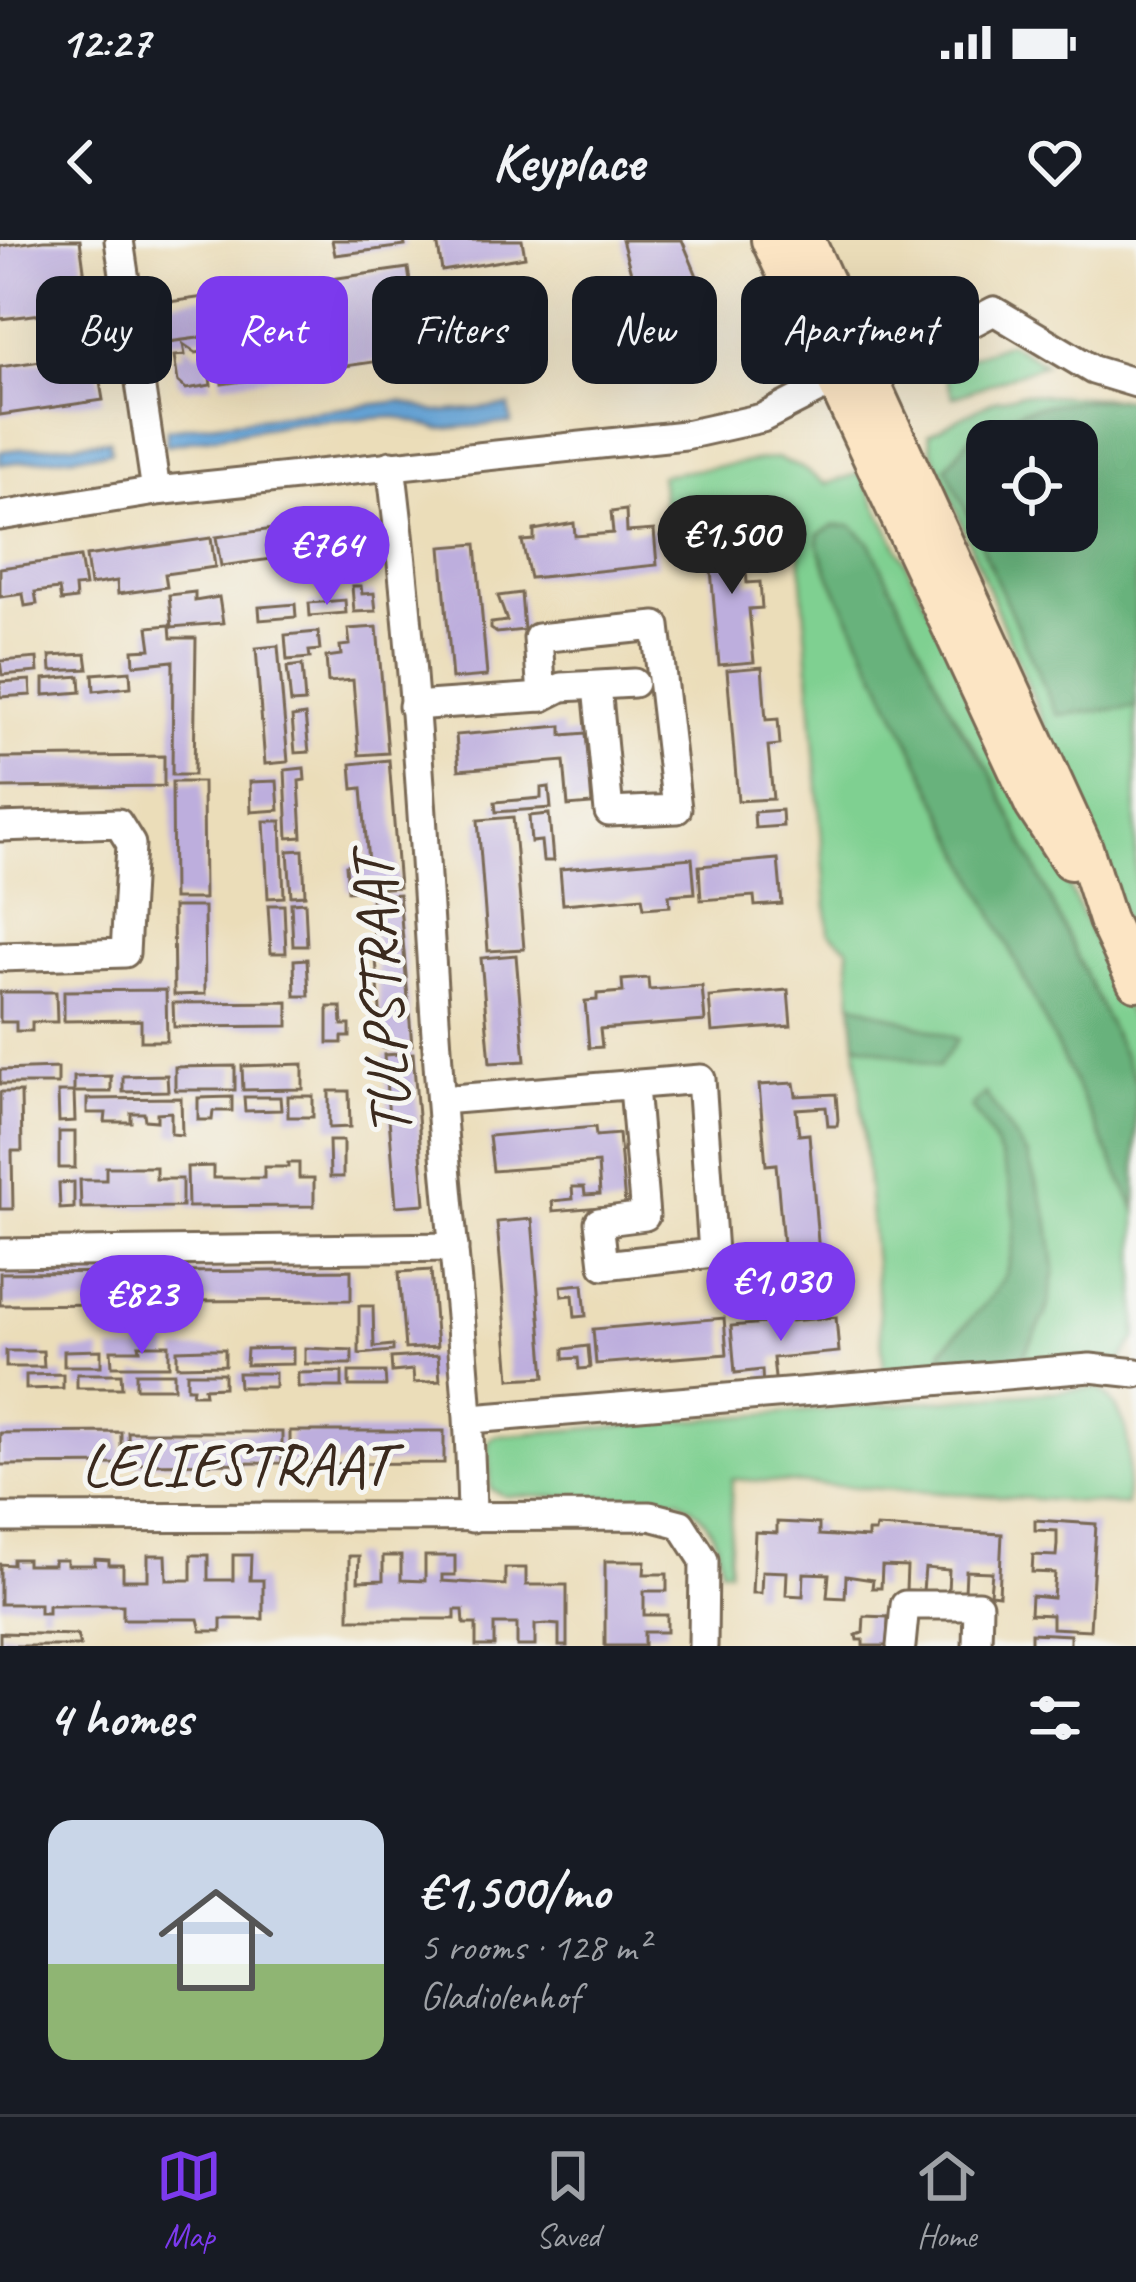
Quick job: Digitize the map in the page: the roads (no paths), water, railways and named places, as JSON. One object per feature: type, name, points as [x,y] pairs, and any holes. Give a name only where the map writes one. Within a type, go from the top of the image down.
[{"type":"main road","points":[[770,240],[792,276]]},
{"type":"main road","points":[[806,240],[818,276]]},
{"type":"main road","points":[[855,384],[1034,806],[1107,920],[1136,982]]},
{"type":"street","points":[[119,240],[156,491]]},
{"type":"street","points":[[979,319],[994,311],[1093,370],[1136,383]]},
{"type":"street","points":[[0,516],[156,491],[685,435],[762,418],[831,384]]},
{"type":"street","name":"TULPSTRAAT","points":[[392,465],[471,1419],[472,1518]]},
{"type":"street","points":[[542,697],[538,638],[656,626],[676,809],[609,812],[597,686]]},
{"type":"street","points":[[413,706],[542,697],[562,687],[634,683]]},
{"type":"street","points":[[0,827],[118,823],[131,844],[125,953],[0,957]]},
{"type":"street","points":[[441,1100],[701,1078],[713,1253],[604,1265],[599,1222],[645,1216],[634,1087]]},
{"type":"street","points":[[0,1253],[454,1247]]},
{"type":"street","points":[[471,1419],[1090,1369],[1136,1373]]},
{"type":"street","name":"LELIESTRAAT","points":[[0,1518],[650,1516],[681,1524],[704,1560],[704,1646]]},
{"type":"street","points":[[901,1646],[904,1605],[979,1605],[977,1646]]},
{"type":"water","points":[[401,401],[436,412],[509,406],[511,423],[440,429],[397,417],[299,422],[166,445],[167,429]]},
{"type":"water","points":[[110,440],[111,452],[0,464],[0,451]]}]
